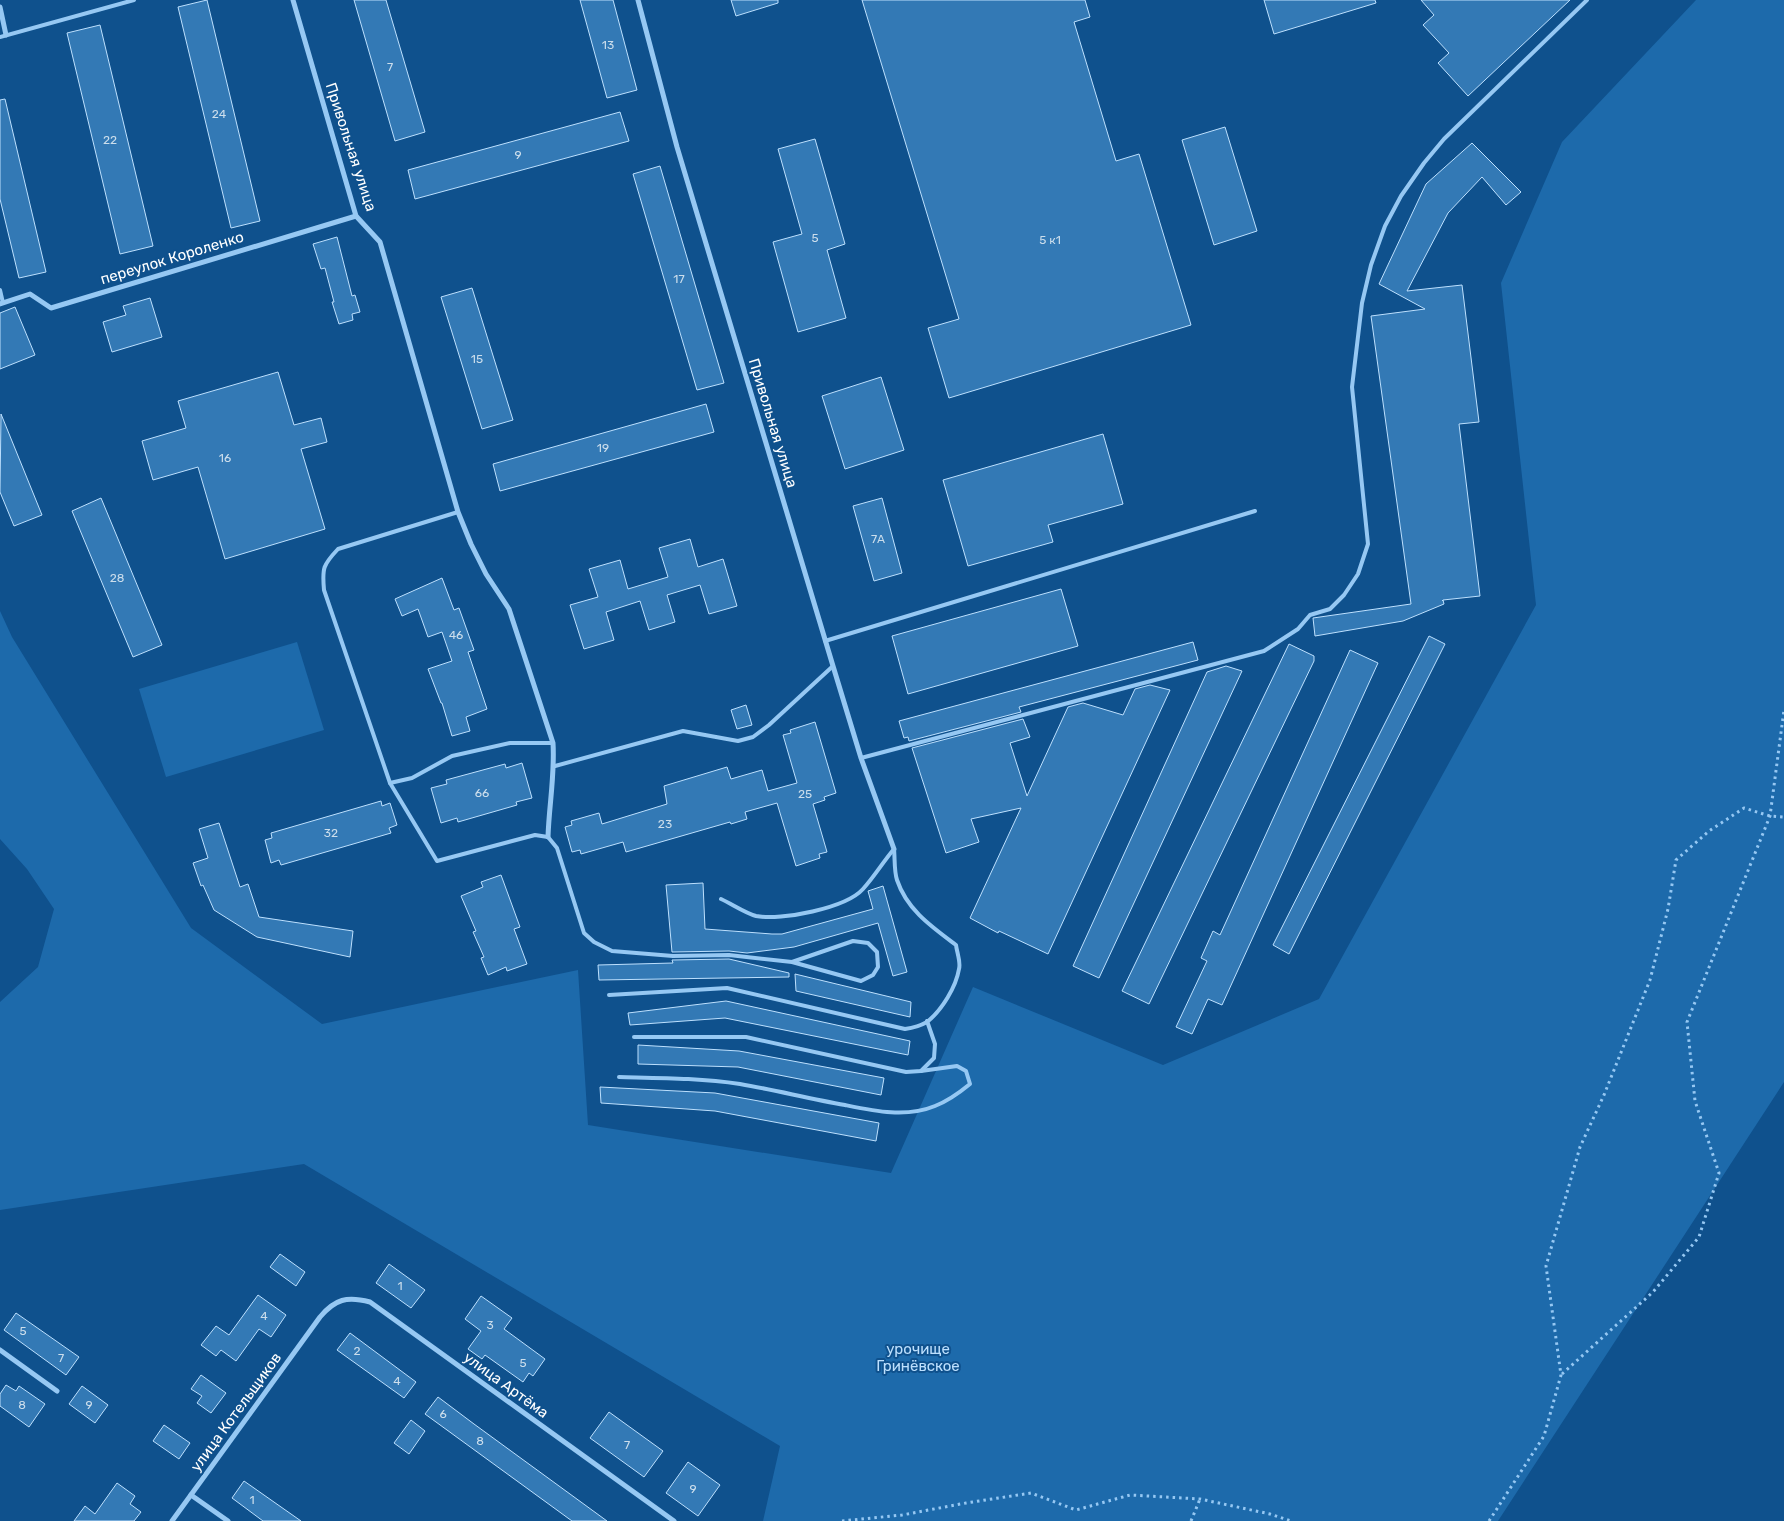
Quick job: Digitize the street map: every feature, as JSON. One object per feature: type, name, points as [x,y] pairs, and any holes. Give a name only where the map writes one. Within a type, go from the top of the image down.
[{"type":"street","name":"Привольная улица","points":[[293,0],[356,216],[380,242],[458,512],[486,574],[509,609],[553,743],[554,766],[548,837]]},
{"type":"street","name":"Привольная улица","points":[[638,0],[679,156],[860,758],[894,849]]},
{"type":"street","points":[[0,7],[6,35]]},
{"type":"street","name":"переулок Короленко","points":[[1,304],[30,294],[51,308],[356,216]]},
{"type":"street","name":"улица Артёма","points":[[320,1317],[329,1307],[342,1300],[356,1298],[370,1302],[674,1521]]},
{"type":"street","name":"улица Котельщиков","points":[[172,1521],[320,1317]]},
{"type":"street","points":[[0,1350],[57,1391]]},
{"type":"street","points":[[191,1495],[228,1521]]},
{"type":"lane","points":[[0,37],[134,0]]},
{"type":"lane","points":[[860,758],[1264,651],[1298,629],[1310,615],[1330,609],[1344,595],[1358,574],[1368,544],[1352,387],[1362,303],[1371,265],[1385,226],[1401,196],[1424,163],[1444,140],[1587,0]]},
{"type":"lane","points":[[0,290],[1,304]]},
{"type":"lane","points":[[825,641],[1255,511]]},
{"type":"lane","points":[[458,512],[338,549],[326,562],[322,574],[324,590],[390,783],[437,861],[535,835],[548,837],[559,854],[584,933],[594,942],[612,950],[673,956],[728,955],[792,962],[861,981],[873,975],[878,967],[877,952],[868,943],[853,941],[792,962]]},
{"type":"lane","points":[[554,766],[683,731],[738,741],[753,737],[769,725],[833,666]]},
{"type":"lane","points":[[390,783],[412,778],[452,756],[510,744],[553,743]]},
{"type":"lane","points":[[721,899],[755,916],[781,918],[807,914],[841,902],[862,890],[894,849]]},
{"type":"lane","points":[[609,995],[727,988],[905,1029],[927,1022],[942,1006],[955,984],[960,967],[959,960],[956,946],[927,923],[909,905],[896,879],[894,849]]},
{"type":"lane","points":[[921,1071],[934,1058],[936,1044],[927,1022]]},
{"type":"lane","points":[[619,1077],[682,1078],[740,1084],[878,1112],[900,1114],[933,1107],[954,1096],[970,1084],[966,1071],[956,1066],[906,1072],[746,1037],[634,1037]]},
{"type":"path","points":[[1561,1374],[1653,1292],[1699,1237],[1719,1173],[1695,1101],[1687,1022],[1770,816],[1784,710]]},
{"type":"path","points":[[1489,1521],[1544,1436],[1561,1374],[1546,1266],[1580,1148],[1650,980],[1668,909],[1676,860],[1709,831],[1744,808],[1770,816],[1784,817]]},
{"type":"path","points":[[842,1521],[902,1515],[1031,1493],[1076,1510],[1130,1495],[1200,1498],[1270,1514],[1291,1521]]},
{"type":"path","points":[[1191,1521],[1200,1498]]},
{"type":"green space","name":"урочище Гринёвское","points":[[1696,0],[1784,0],[1784,1082],[1498,1521],[763,1521],[780,1446],[304,1164],[0,1210],[0,1002],[38,967],[54,909],[27,869],[0,839],[0,611],[12,637],[191,928],[322,1024],[578,970],[588,1125],[891,1173],[973,987],[1163,1065],[1319,999],[1536,605],[1501,283],[1562,142]]},
{"type":"green space","points":[[297,642],[324,730],[166,777],[139,689]]},
{"type":"building","points":[[207,0],[260,221],[231,228],[178,7]]},
{"type":"building","points":[[354,0],[386,0],[425,132],[395,141]]},
{"type":"building","points":[[580,0],[613,0],[637,90],[607,98]]},
{"type":"building","points":[[731,0],[778,0],[778,3],[736,16]]},
{"type":"building","points":[[862,0],[1085,0],[1090,17],[1074,22],[1116,161],[1139,154],[1191,325],[949,398],[928,328],[959,319]]},
{"type":"building","points":[[1264,0],[1375,0],[1376,3],[1274,34]]},
{"type":"building","points":[[1421,0],[1570,0],[1468,96],[1438,63],[1449,53],[1423,25],[1434,15]]},
{"type":"building","points":[[100,25],[153,246],[120,254],[67,33]]},
{"type":"building","points":[[5,99],[46,272],[19,278],[0,199],[0,100]]},
{"type":"building","points":[[620,112],[629,141],[415,199],[408,170]]},
{"type":"building","points":[[1225,127],[1257,231],[1214,245],[1182,140]]},
{"type":"building","points":[[815,139],[845,244],[827,250],[846,318],[798,332],[773,242],[802,234],[778,149]]},
{"type":"building","points":[[1472,143],[1521,192],[1506,205],[1482,177],[1448,213],[1407,291],[1462,285],[1479,422],[1459,424],[1480,596],[1443,600],[1444,604],[1403,621],[1315,636],[1313,618],[1411,604],[1371,316],[1425,309],[1379,284],[1426,184]]},
{"type":"building","points":[[660,166],[724,383],[697,390],[633,174]]},
{"type":"building","points":[[337,237],[352,296],[355,295],[360,312],[352,314],[353,320],[339,324],[325,268],[321,269],[313,244]]},
{"type":"building","points":[[472,288],[513,420],[482,429],[441,297]]},
{"type":"building","points":[[150,298],[162,337],[112,352],[103,322],[126,315],[123,306]]},
{"type":"building","points":[[15,307],[35,355],[0,369],[0,313]]},
{"type":"building","points":[[278,372],[294,425],[321,418],[327,442],[301,449],[325,529],[225,559],[198,467],[153,480],[142,441],[186,428],[178,401]]},
{"type":"building","points":[[881,377],[904,450],[845,469],[822,396]]},
{"type":"building","points":[[706,404],[714,432],[500,491],[493,464]]},
{"type":"building","points":[[1,414],[42,515],[14,526],[0,492]]},
{"type":"building","points":[[1103,434],[1123,504],[1048,525],[1053,542],[968,566],[943,480]]},
{"type":"building","points":[[101,498],[162,645],[133,657],[72,511]]},
{"type":"building","points":[[882,498],[902,573],[874,581],[853,506]]},
{"type":"building","points":[[690,539],[698,567],[723,559],[737,606],[709,614],[700,585],[667,595],[675,622],[649,630],[640,601],[606,612],[614,640],[584,649],[570,605],[598,597],[589,569],[620,560],[628,589],[668,577],[659,548]]},
{"type":"building","points":[[442,578],[454,610],[459,608],[474,650],[468,652],[487,709],[466,717],[470,731],[452,736],[442,703],[428,669],[452,661],[442,632],[428,637],[418,609],[402,616],[395,599]]},
{"type":"building","points":[[1061,589],[1078,646],[908,694],[892,636]]},
{"type":"building","points":[[1429,636],[1445,644],[1289,954],[1273,945]]},
{"type":"building","points":[[1193,642],[1198,660],[1019,707],[1021,712],[909,741],[908,737],[904,738],[899,721]]},
{"type":"building","points":[[1289,644],[1314,656],[1314,661],[1149,1004],[1122,991]]},
{"type":"building","points":[[1350,650],[1378,663],[1222,1005],[1208,999],[1192,1034],[1176,1027],[1207,961],[1201,958],[1213,931],[1220,935]]},
{"type":"building","points":[[1226,666],[1242,671],[1099,978],[1073,966],[1207,672]]},
{"type":"building","points":[[1150,685],[1170,690],[1048,954],[999,931],[998,933],[970,918],[1021,808],[971,819],[979,842],[946,853],[912,748],[1023,719],[1030,737],[1010,743],[1027,796],[1068,707],[1083,703],[1123,715],[1135,689]]},
{"type":"building","points":[[746,705],[752,725],[737,729],[731,710]]},
{"type":"building","points":[[815,722],[836,793],[824,797],[825,800],[813,804],[827,852],[819,854],[820,858],[796,866],[777,803],[745,812],[747,819],[731,824],[730,822],[626,852],[623,842],[581,854],[580,850],[572,852],[565,827],[572,825],[571,821],[599,813],[602,824],[667,804],[664,786],[727,767],[731,779],[762,770],[768,791],[797,783],[783,735],[791,733],[790,730]]},
{"type":"building","points":[[522,763],[532,798],[516,802],[517,805],[458,822],[457,818],[441,823],[431,788],[447,784],[446,780],[505,764],[506,768]]},
{"type":"building","points":[[381,801],[382,806],[390,803],[397,825],[389,828],[391,833],[281,865],[279,860],[271,863],[265,840],[272,838],[271,833]]},
{"type":"building","points":[[219,823],[240,887],[248,884],[259,917],[353,931],[350,957],[257,937],[214,910],[203,885],[201,886],[193,863],[208,858],[199,829]]},
{"type":"building","points":[[501,875],[520,927],[514,929],[527,964],[507,971],[506,967],[488,975],[481,958],[484,957],[473,932],[476,931],[461,896],[483,887],[481,882]]},
{"type":"building","points":[[703,883],[705,929],[772,934],[782,934],[873,909],[868,891],[883,886],[907,972],[893,976],[878,923],[794,947],[747,953],[729,951],[672,952],[666,885]]},
{"type":"building","points":[[729,959],[789,973],[789,977],[599,980],[598,965],[673,963],[672,960]]},
{"type":"building","points":[[795,974],[911,1002],[910,1017],[796,991]]},
{"type":"building","points":[[726,1001],[910,1041],[908,1055],[725,1018],[630,1025],[628,1013]]},
{"type":"building","points":[[638,1045],[739,1051],[884,1078],[881,1095],[738,1067],[638,1064]]},
{"type":"building","points":[[600,1087],[715,1093],[879,1123],[876,1141],[715,1111],[601,1103]]},
{"type":"building","points":[[280,1254],[305,1272],[296,1286],[270,1267]]},
{"type":"building","points":[[389,1264],[425,1290],[411,1308],[376,1283]]},
{"type":"building","points":[[258,1295],[286,1315],[271,1337],[259,1329],[236,1361],[221,1350],[216,1356],[201,1345],[216,1326],[229,1335]]},
{"type":"building","points":[[481,1296],[512,1318],[504,1329],[545,1359],[533,1376],[529,1373],[523,1382],[485,1355],[482,1359],[468,1349],[481,1331],[465,1319]]},
{"type":"building","points":[[16,1313],[79,1357],[66,1375],[4,1330]]},
{"type":"building","points":[[350,1333],[416,1382],[404,1398],[337,1350]]},
{"type":"building","points":[[201,1375],[226,1393],[211,1413],[197,1403],[202,1396],[191,1389]]},
{"type":"building","points":[[6,1385],[16,1391],[19,1386],[45,1404],[29,1427],[0,1406],[0,1394]]},
{"type":"building","points":[[82,1386],[108,1405],[95,1423],[69,1404]]},
{"type":"building","points":[[438,1397],[607,1521],[572,1521],[425,1414]]},
{"type":"building","points":[[609,1412],[663,1451],[644,1477],[590,1438]]},
{"type":"building","points":[[411,1420],[425,1431],[409,1454],[394,1443]]},
{"type":"building","points":[[164,1425],[190,1443],[179,1459],[153,1441]]},
{"type":"building","points":[[688,1462],[720,1485],[698,1516],[666,1493]]},
{"type":"building","points":[[244,1481],[301,1521],[263,1521],[232,1498]]},
{"type":"building","points":[[117,1483],[135,1496],[130,1504],[141,1512],[134,1521],[74,1521],[85,1506],[95,1514]]}]
